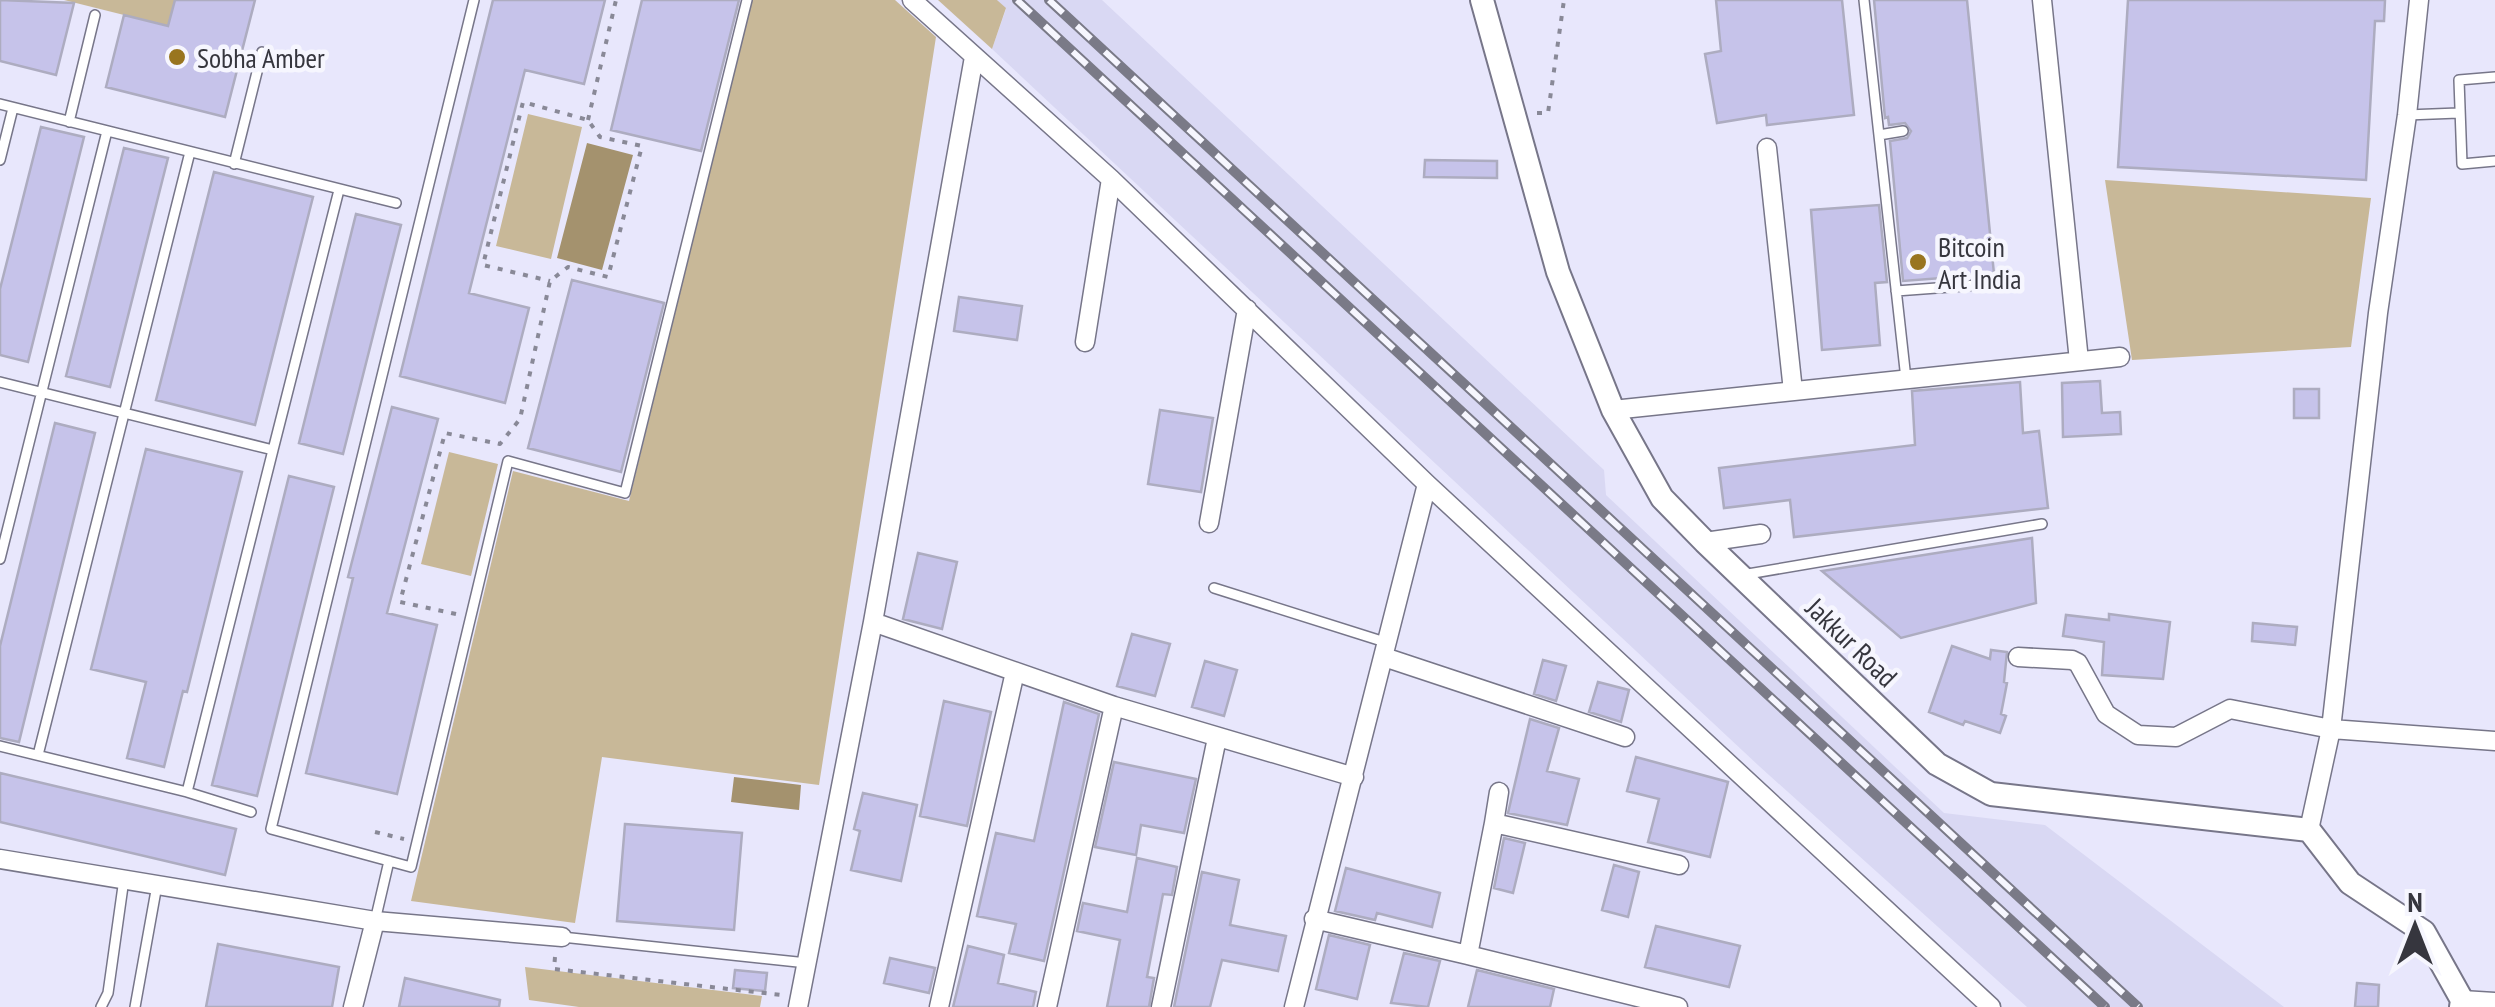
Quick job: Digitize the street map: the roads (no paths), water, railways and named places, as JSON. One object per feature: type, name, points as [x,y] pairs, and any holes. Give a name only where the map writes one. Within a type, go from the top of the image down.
[{"type":"street","points":[[912,0],[1111,179],[1427,484],[1991,1007]]},
{"type":"street","name":"Jakkur Road","points":[[1482,0],[1558,272],[1613,410],[1662,498],[1705,542],[1937,764],[1991,794],[2310,830]]},
{"type":"street","points":[[2042,0],[2079,361]]},
{"type":"street","points":[[2419,0],[2408,115],[2378,313],[2332,729],[2310,830],[2350,883],[2424,932],[2461,1003],[2495,1002]]},
{"type":"street","points":[[799,1002],[873,622],[974,57]]},
{"type":"street","points":[[1767,148],[1793,391]]},
{"type":"street","points":[[1085,342],[1111,179]]},
{"type":"street","points":[[1209,524],[1248,308]]},
{"type":"street","points":[[1613,410],[2120,357]]},
{"type":"street","points":[[1294,1007],[1427,484]]},
{"type":"street","points":[[1705,542],[1761,534]]},
{"type":"street","points":[[873,622],[1114,706],[1354,777]]},
{"type":"street","points":[[1386,650],[1624,737]]},
{"type":"street","points":[[2018,657],[2078,663],[2106,714],[2138,736],[2176,737],[2230,709],[2332,729],[2495,741]]},
{"type":"street","points":[[939,1007],[1015,672]]},
{"type":"street","points":[[1047,1007],[1114,706]]},
{"type":"street","points":[[1160,1007],[1217,738]]},
{"type":"street","points":[[1468,954],[1499,792]]},
{"type":"street","points":[[1494,823],[1679,866]]},
{"type":"street","points":[[0,858],[375,921],[559,936]]},
{"type":"street","points":[[1314,918],[1678,1007]]},
{"type":"street","points":[[354,1007],[375,921]]},
{"type":"lane","points":[[474,0],[272,830],[411,867],[508,460],[624,493],[747,0]]},
{"type":"lane","points":[[1864,0],[1906,379]]},
{"type":"lane","points":[[70,122],[95,16]]},
{"type":"lane","points":[[234,164],[262,52]]},
{"type":"lane","points":[[2495,76],[2459,80],[2458,113],[2462,164],[2495,161]]},
{"type":"lane","points":[[0,104],[396,203]]},
{"type":"lane","points":[[0,160],[13,108]]},
{"type":"lane","points":[[2408,115],[2458,113]]},
{"type":"lane","points":[[1879,135],[1903,131]]},
{"type":"lane","points":[[0,559],[108,132]]},
{"type":"lane","points":[[38,756],[190,152]]},
{"type":"lane","points":[[187,792],[338,190]]},
{"type":"lane","points":[[1896,292],[1977,285]]},
{"type":"lane","points":[[0,382],[273,450]]},
{"type":"lane","points":[[1739,576],[2042,524]]},
{"type":"lane","points":[[1214,588],[1386,650]]},
{"type":"lane","points":[[0,746],[187,792],[251,812]]},
{"type":"lane","points":[[375,921],[389,861]]},
{"type":"lane","points":[[102,1007],[108,992],[124,880]]},
{"type":"lane","points":[[135,1007],[158,885]]},
{"type":"lane","points":[[559,936],[807,962]]},
{"type":"railway","points":[[1017,0],[2105,1007]]},
{"type":"railway","points":[[1049,0],[2138,1007]]},
{"type":"place","name":"Sobha Amber","points":[[177,57]]},
{"type":"place","name":"Bitcoin Art India","points":[[1918,262]]}]
